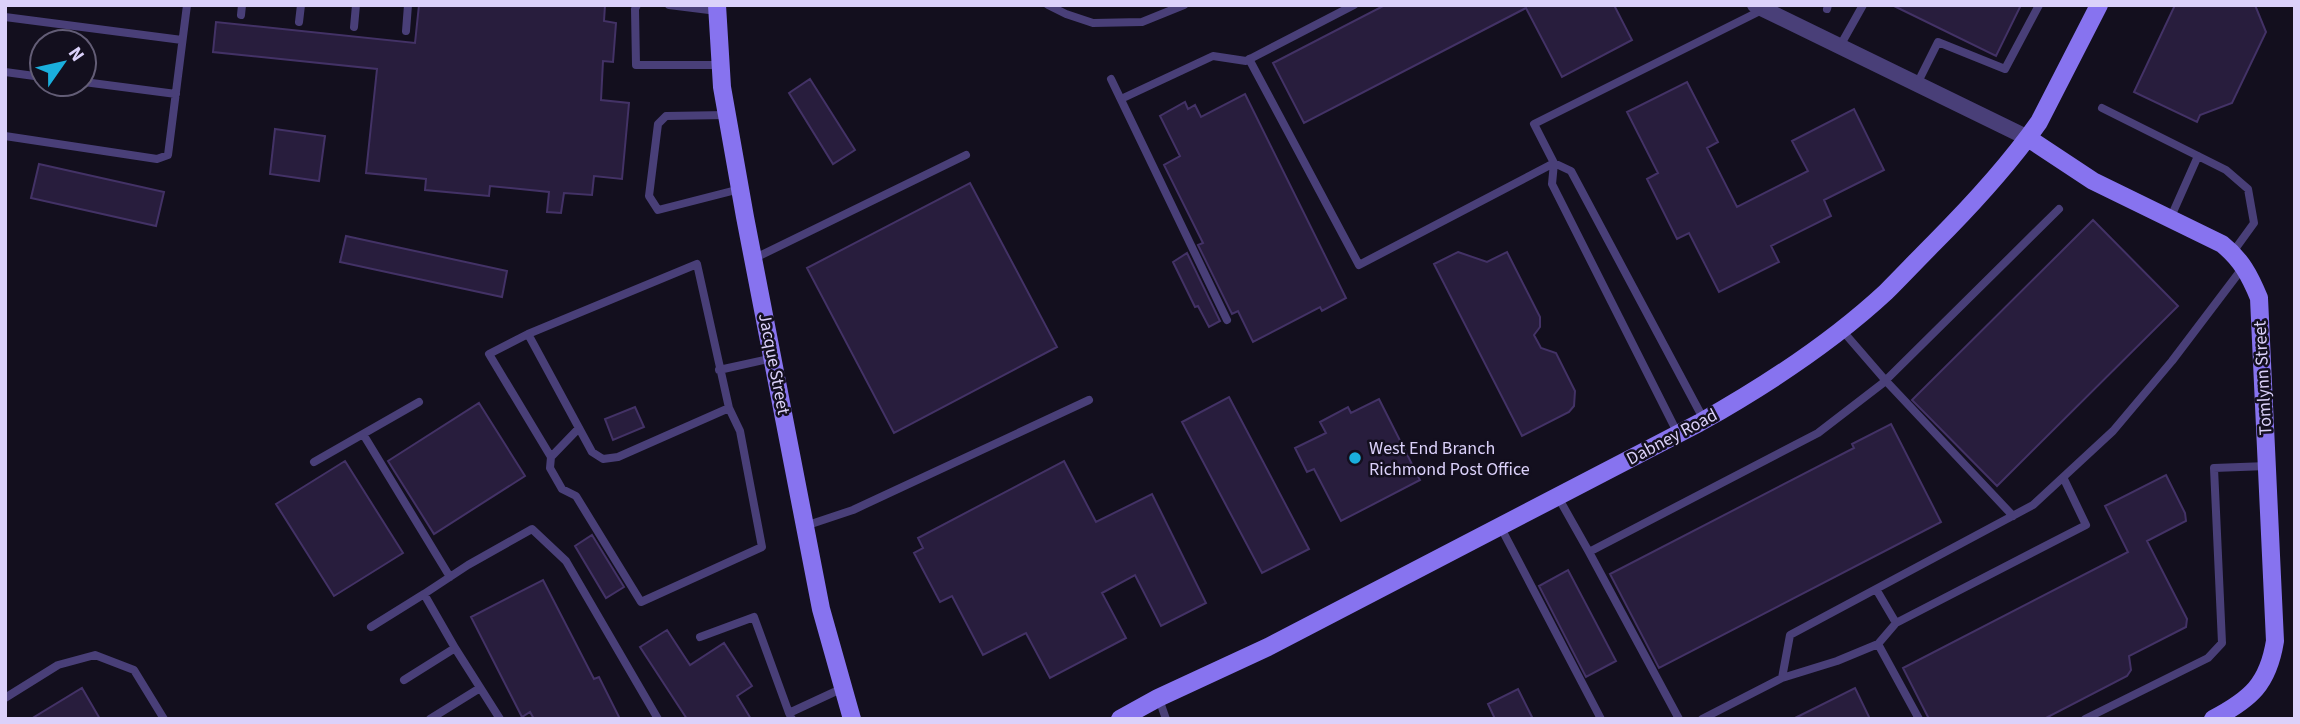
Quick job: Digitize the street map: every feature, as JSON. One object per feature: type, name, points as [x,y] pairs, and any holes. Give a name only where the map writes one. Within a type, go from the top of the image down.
[{"type":"street","name":"Dabney Road","points":[[1120,719],[1158,698],[1268,647],[1678,434],[1786,370],[1884,293],[1966,211],[2039,122],[2099,5]]},
{"type":"street","points":[[1760,7],[2028,138],[2093,181],[2222,244],[2239,259]]},
{"type":"street","name":"Jacque Street","points":[[717,8],[727,115],[753,259],[825,627],[852,719]]},
{"type":"street","name":"Tomlynn Street","points":[[2213,719],[2257,690],[2272,659],[2275,641],[2259,298],[2239,259]]},
{"type":"lane","points":[[5,136],[157,159],[168,155],[187,5]]},
{"type":"lane","points":[[241,16],[242,5]]},
{"type":"lane","points":[[299,22],[301,5]]},
{"type":"lane","points":[[354,27],[356,5]]},
{"type":"lane","points":[[406,31],[408,5]]},
{"type":"lane","points":[[637,5],[636,65],[721,65]]},
{"type":"lane","points":[[669,5],[717,8]]},
{"type":"lane","points":[[1048,5],[1093,23],[1142,22],[1184,5]]},
{"type":"lane","points":[[1121,99],[1213,56],[1246,61],[1354,5]]},
{"type":"lane","points":[[1840,46],[1863,5]]},
{"type":"lane","points":[[1917,84],[1938,42],[2005,69],[2039,5]]},
{"type":"lane","points":[[1678,434],[1552,184],[1554,163],[1534,124],[1760,7]]},
{"type":"lane","points":[[5,17],[182,40]]},
{"type":"lane","points":[[1249,59],[1359,265],[1554,163]]},
{"type":"lane","points":[[5,72],[28,74]]},
{"type":"lane","points":[[1111,79],[1227,320]]},
{"type":"lane","points":[[98,84],[176,94]]},
{"type":"lane","points":[[1782,678],[1790,635],[2033,505],[2113,431],[2172,361],[2239,259],[2254,223],[2248,189],[2226,170],[2102,108]]},
{"type":"lane","points":[[727,115],[666,116],[658,124],[649,196],[659,210],[740,189]]},
{"type":"lane","points":[[753,259],[966,155]]},
{"type":"lane","points":[[2171,219],[2198,156]]},
{"type":"lane","points":[[1554,163],[1572,171],[1704,420]]},
{"type":"lane","points":[[1589,552],[1818,433],[1885,380],[2059,209]]},
{"type":"lane","points":[[698,264],[719,370],[729,408],[740,431],[762,547],[641,603],[576,496],[562,489],[550,468],[551,457],[489,354],[528,334],[698,264]]},
{"type":"lane","points":[[1840,329],[2013,516]]},
{"type":"lane","points":[[528,334],[592,452],[603,459],[618,457],[729,408]]},
{"type":"lane","points":[[719,370],[773,358]]},
{"type":"lane","points":[[805,526],[853,510],[1088,400]]},
{"type":"lane","points":[[314,462],[419,402]]},
{"type":"lane","points":[[551,457],[579,428]]},
{"type":"lane","points":[[363,435],[450,577]]},
{"type":"lane","points":[[2085,719],[2208,657],[2222,643],[2214,468],[2267,466]]},
{"type":"lane","points":[[1702,719],[1782,678],[1837,662],[1878,644],[1896,623],[2087,526],[2063,477]]},
{"type":"lane","points":[[1558,496],[1679,719]]},
{"type":"lane","points":[[1500,526],[1601,719]]},
{"type":"lane","points":[[370,627],[532,529],[566,562],[658,719]]},
{"type":"lane","points":[[1877,589],[1896,623]]},
{"type":"lane","points":[[424,594],[500,719]]},
{"type":"lane","points":[[700,637],[754,617],[791,716],[842,688]]},
{"type":"lane","points":[[1878,644],[1919,719]]},
{"type":"lane","points":[[404,680],[455,648]]},
{"type":"lane","points":[[5,698],[58,665],[95,655],[134,670],[164,719]]},
{"type":"lane","points":[[430,719],[480,688]]},
{"type":"lane","points":[[1158,698],[1166,719]]},
{"type":"building","points":[[419,5],[605,5],[604,21],[616,23],[613,62],[603,61],[601,100],[629,103],[622,179],[594,176],[592,195],[564,193],[561,213],[547,212],[549,192],[490,186],[489,196],[425,190],[426,179],[366,173],[377,69],[213,52],[216,22],[415,43]]},
{"type":"building","points":[[1385,5],[1614,5],[1632,40],[1562,77],[1526,8],[1304,123],[1273,63]]},
{"type":"building","points":[[1892,5],[2021,5],[1996,56]]},
{"type":"building","points":[[2175,5],[2255,5],[2266,32],[2232,103],[2200,115],[2197,122],[2134,92]]},
{"type":"building","points":[[810,79],[855,150],[833,164],[789,93]]},
{"type":"building","points":[[1687,82],[1718,142],[1707,148],[1737,207],[1808,171],[1792,141],[1854,109],[1884,170],[1824,200],[1831,216],[1771,246],[1779,262],[1719,292],[1689,233],[1677,239],[1647,179],[1658,173],[1627,112]]},
{"type":"building","points":[[1245,94],[1346,298],[1322,311],[1320,307],[1253,342],[1238,311],[1232,314],[1198,245],[1203,243],[1164,165],[1180,156],[1160,116],[1185,102],[1188,109],[1195,105],[1201,117]]},
{"type":"building","points":[[275,129],[325,136],[319,181],[270,174]]},
{"type":"building","points":[[39,164],[164,192],[156,226],[31,198]]},
{"type":"building","points":[[970,183],[1057,347],[894,433],[807,268]]},
{"type":"building","points":[[2093,220],[2178,306],[1997,486],[1912,400]]},
{"type":"building","points":[[346,236],[507,271],[502,297],[340,262]]},
{"type":"building","points":[[1458,252],[1487,262],[1507,252],[1540,317],[1540,327],[1534,335],[1541,348],[1556,353],[1575,391],[1574,406],[1569,412],[1522,436],[1434,264]]},
{"type":"building","points":[[1187,253],[1220,321],[1209,327],[1198,306],[1195,307],[1173,262]]},
{"type":"building","points":[[1229,397],[1309,549],[1262,573],[1182,422]]},
{"type":"building","name":"West End Branch Richmond Post Office","points":[[1379,399],[1420,480],[1341,521],[1314,469],[1307,472],[1295,448],[1326,433],[1320,422],[1348,407],[1351,413]]},
{"type":"building","points":[[479,403],[525,476],[434,534],[388,461]]},
{"type":"building","points":[[635,407],[644,427],[613,440],[605,419]]},
{"type":"building","points":[[1891,424],[1941,522],[1659,668],[1610,574],[1854,448],[1852,444]]},
{"type":"building","points":[[345,461],[403,553],[334,596],[276,504]]},
{"type":"building","points":[[1064,461],[1096,522],[1152,494],[1206,603],[1161,626],[1135,575],[1102,593],[1126,638],[1050,678],[1026,633],[983,655],[952,596],[940,602],[914,553],[923,548],[918,538]]},
{"type":"building","points":[[2166,475],[2185,513],[2186,521],[2147,541],[2187,619],[2186,627],[2129,656],[2131,670],[2127,676],[2044,719],[1929,719],[1903,668],[2128,552],[2105,506]]},
{"type":"building","points":[[592,535],[624,587],[606,598],[575,546]]},
{"type":"building","points":[[1568,570],[1616,661],[1586,677],[1539,586]]},
{"type":"building","points":[[543,580],[594,679],[599,677],[620,719],[534,719],[530,712],[522,717],[471,617]]},
{"type":"building","points":[[667,630],[690,665],[724,643],[752,686],[737,696],[751,719],[687,719],[640,647]]},
{"type":"building","points":[[82,688],[100,719],[31,719]]},
{"type":"building","points":[[1855,688],[1870,719],[1793,719]]},
{"type":"building","points":[[1518,689],[1533,719],[1495,719],[1488,704]]},
{"type":"place","name":"West End Branch Richmond Post Office","points":[[1355,458]]}]
